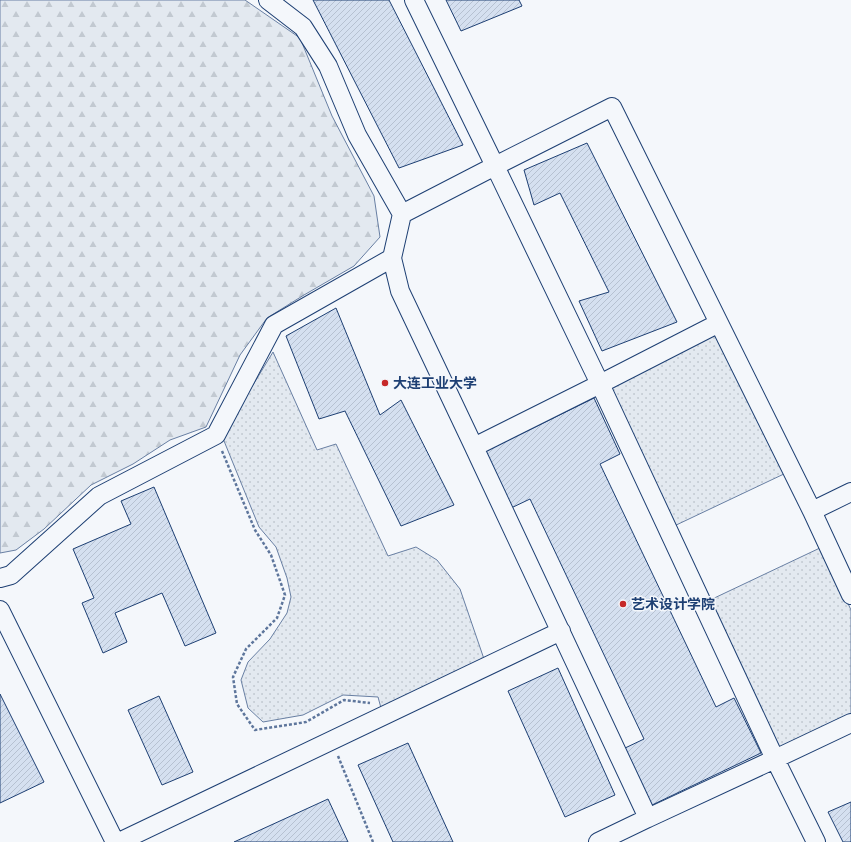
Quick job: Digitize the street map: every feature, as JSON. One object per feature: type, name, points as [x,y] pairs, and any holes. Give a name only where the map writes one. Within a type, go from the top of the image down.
[{"type":"street","points":[[268,0],[303,27],[328,66],[357,135],[402,214],[392,258],[400,291],[648,818]]},
{"type":"street","points":[[414,0],[600,384],[775,759],[816,842]]},
{"type":"street","points":[[402,214],[612,107],[812,511],[851,595]]},
{"type":"street","points":[[0,578],[12,575],[99,496],[216,435],[274,325],[392,258]]},
{"type":"street","points":[[474,447],[719,323]]},
{"type":"street","points":[[812,511],[851,492]]},
{"type":"street","points":[[0,610],[115,842]]},
{"type":"street","points":[[119,842],[561,631]]},
{"type":"street","points":[[598,842],[851,723]]},
{"type":"path","points":[[216,435],[255,530],[271,555],[285,595],[277,618],[246,649],[233,677],[236,704],[255,730],[306,722],[344,700],[374,704],[371,722]]},
{"type":"path","points":[[331,741],[374,842]]},
{"type":"green space","points":[[0,0],[245,0],[300,38],[332,116],[374,196],[380,237],[354,266],[267,318],[240,355],[206,427],[170,440],[133,464],[91,485],[44,529],[16,550],[0,553]]},
{"type":"green space","points":[[716,331],[786,473],[672,527],[605,385]]},
{"type":"green space","points":[[273,352],[317,450],[336,444],[388,556],[416,547],[437,560],[460,589],[484,659],[381,708],[378,697],[343,695],[303,715],[263,722],[248,708],[241,680],[248,662],[270,639],[287,613],[291,597],[287,578],[276,547],[259,527],[222,436]]},
{"type":"green space","points":[[822,547],[851,610],[851,715],[778,749],[708,601]]},
{"type":"building","points":[[313,0],[389,0],[463,145],[399,168]]},
{"type":"building","points":[[446,0],[519,0],[522,6],[461,31]]},
{"type":"building","points":[[587,143],[677,322],[602,351],[579,301],[609,292],[560,193],[534,205],[524,170]]},
{"type":"building","points":[[336,308],[380,415],[401,400],[454,505],[401,526],[345,411],[319,419],[286,336]]},
{"type":"building","name":"艺术设计学院","points":[[594,398],[620,454],[600,464],[716,707],[734,698],[761,753],[650,806],[623,749],[644,739],[530,499],[509,509],[482,453]]},
{"type":"building","points":[[154,487],[216,633],[185,646],[162,593],[115,613],[127,642],[103,653],[82,603],[94,598],[73,549],[131,524],[121,501]]},
{"type":"building","points":[[558,668],[615,795],[565,817],[508,691]]},
{"type":"building","points":[[0,694],[44,782],[0,803]]},
{"type":"building","points":[[159,696],[193,772],[162,785],[128,710]]},
{"type":"building","points":[[408,743],[453,842],[393,842],[358,765]]},
{"type":"building","points":[[328,799],[348,842],[234,842]]},
{"type":"building","points":[[851,802],[851,842],[843,842],[828,812]]},
{"type":"place","name":"大连工业大学","points":[[385,383]]},
{"type":"place","name":"艺术设计学院","points":[[623,604]]}]
